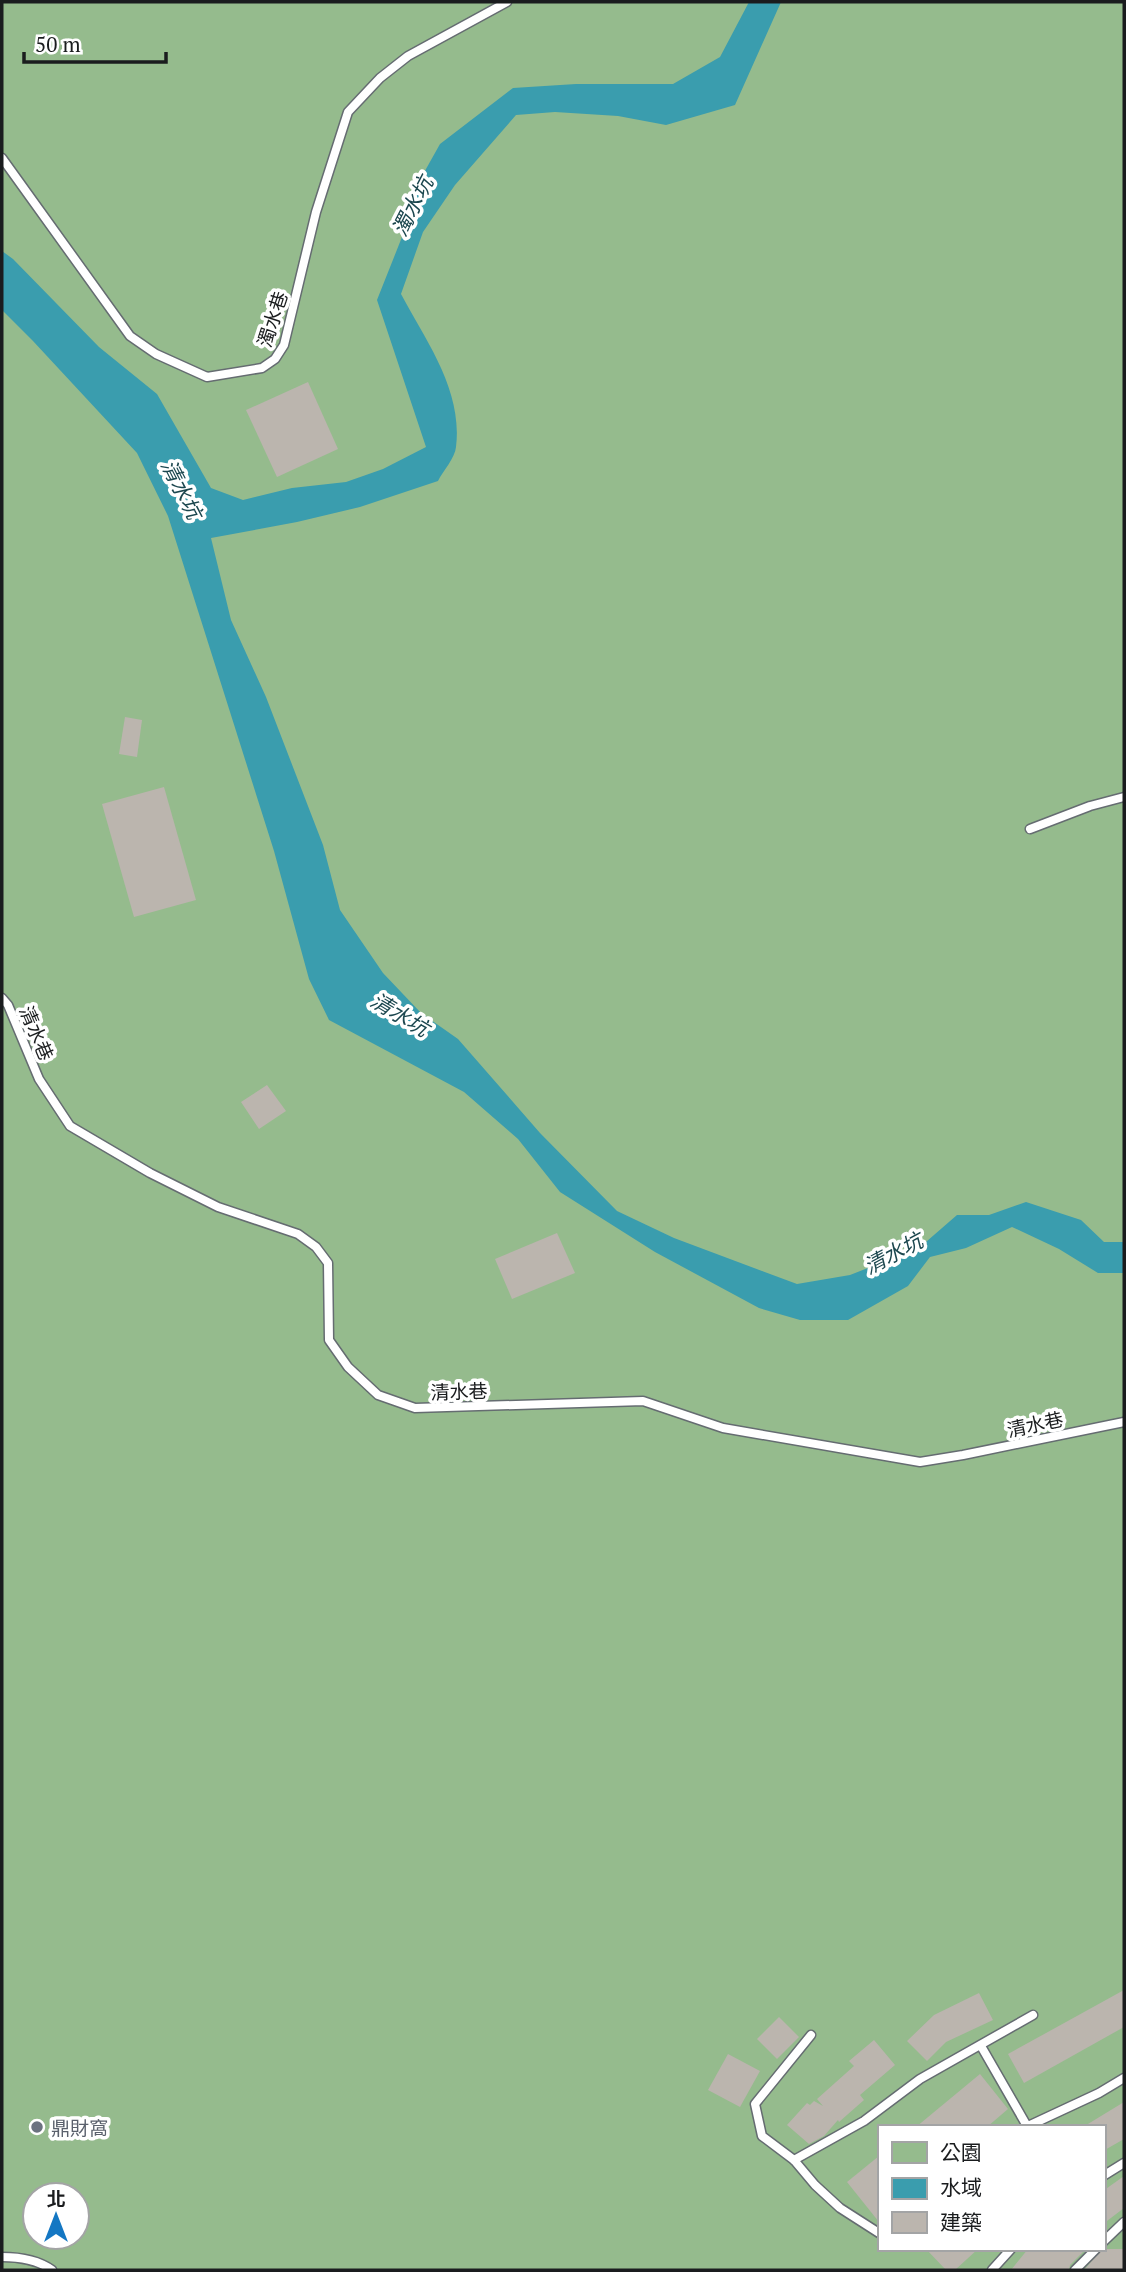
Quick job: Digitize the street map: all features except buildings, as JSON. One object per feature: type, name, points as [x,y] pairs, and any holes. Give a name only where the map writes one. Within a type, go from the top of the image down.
[{"type":"lane","name":"濁水巷","points":[[2,159],[130,336],[156,355],[207,377],[262,368],[275,359],[284,345],[316,212],[348,112],[380,78],[408,56],[507,2]]},
{"type":"lane","points":[[1030,829],[1090,806],[1124,797]]},
{"type":"lane","name":"清水巷","points":[[2,998],[8,1005],[39,1079],[70,1126],[195,1196],[218,1207],[298,1234],[316,1247],[328,1263],[330,1340],[348,1367],[378,1395],[415,1408],[643,1402],[723,1428],[920,1462],[1124,1422]]},
{"type":"lane","points":[[794,2160],[864,2121],[920,2079],[1033,2015]]},
{"type":"lane","points":[[811,2035],[755,2104],[762,2136],[794,2160],[815,2185],[840,2208],[878,2232]]},
{"type":"lane","points":[[981,2046],[1026,2125]]},
{"type":"lane","points":[[1029,2125],[1099,2093],[1124,2078]]},
{"type":"lane","points":[[1105,2175],[1124,2163]]},
{"type":"lane","points":[[1105,2240],[1124,2222]]},
{"type":"lane","points":[[992,2270],[1009,2251]]},
{"type":"lane","points":[[1075,2270],[1094,2251]]},
{"type":"lane","points":[[2,2257],[15,2257],[44,2264],[52,2270]]},
{"type":"green space","points":[[2,2],[1124,2],[1124,2270],[2,2270]]},
{"type":"water","points":[[749,2],[781,2],[735,105],[666,125],[618,116],[555,112],[516,115],[455,185],[423,232],[401,294],[431,348],[448,386],[457,426],[453,456],[438,481],[360,507],[211,538],[231,620],[266,697],[323,845],[340,910],[383,973],[421,1013],[458,1039],[540,1133],[617,1211],[674,1238],[797,1284],[850,1275],[919,1248],[957,1215],[989,1215],[1026,1202],[1081,1220],[1104,1242],[1124,1242],[1124,1273],[1098,1273],[1059,1249],[1012,1227],[966,1248],[930,1257],[908,1286],[848,1320],[800,1320],[759,1308],[655,1252],[560,1192],[518,1139],[464,1092],[329,1020],[309,979],[274,851],[168,516],[137,453],[2,310],[2,251],[99,347],[157,394],[211,488],[243,500],[292,488],[346,482],[383,469],[426,447],[377,300],[402,237],[417,185],[440,144],[513,88],[576,84],[673,84],[720,57]]},
{"type":"place","name":"鼎財窩","points":[[37,2127]]},
{"type":"water label","name":"濁水坑","points":[[412,206]]},
{"type":"water label","name":"清水坑","points":[[182,489]]},
{"type":"water label","name":"清水坑","points":[[400,1014]]},
{"type":"water label","name":"清水坑","points":[[893,1253]]}]
